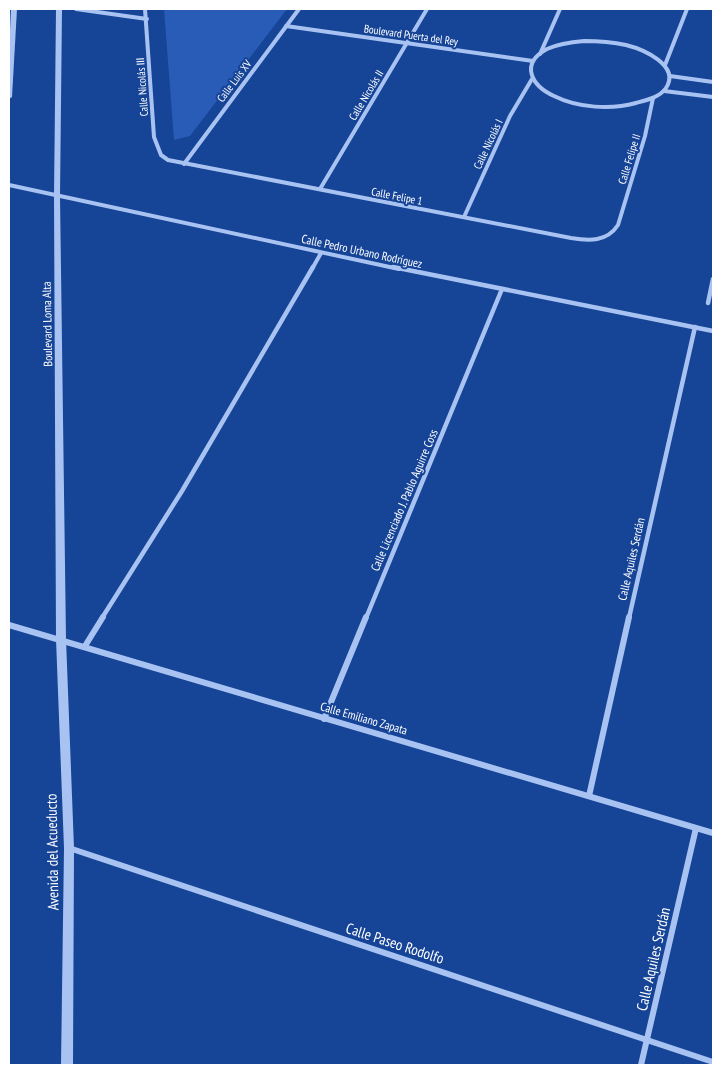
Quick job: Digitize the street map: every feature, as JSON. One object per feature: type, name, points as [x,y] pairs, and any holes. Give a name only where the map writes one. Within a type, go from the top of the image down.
[{"type":"street","points":[[9,97],[14,9]]},
{"type":"street","name":"Boulevard Loma Alta","points":[[59,9],[57,196],[61,639]]},
{"type":"street","points":[[76,9],[147,18]]},
{"type":"street","name":"Calle Nicolás III","points":[[145,9],[154,137],[161,155],[168,160]]},
{"type":"street","name":"Calle Luis XV","points":[[184,164],[299,9]]},
{"type":"street","name":"Calle Nicolás II","points":[[320,189],[427,9]]},
{"type":"street","points":[[540,54],[566,44],[603,41],[640,49],[654,56],[665,65],[670,76],[669,84],[664,91],[653,98],[636,104],[616,107],[595,107],[574,103],[556,97],[542,89],[532,79],[530,71],[533,61],[540,54],[560,9]]},
{"type":"street","points":[[665,65],[687,9]]},
{"type":"street","name":"Boulevard Puerta del Rey","points":[[286,26],[533,61]]},
{"type":"street","points":[[670,76],[713,82]]},
{"type":"street","name":"Calle Nicolás I","points":[[464,217],[510,116],[532,79]]},
{"type":"street","points":[[664,91],[713,97]]},
{"type":"street","name":"Calle Felipe II","points":[[618,225],[645,136],[653,98]]},
{"type":"street","name":"Calle Felipe 1","points":[[168,160],[548,233],[592,239],[603,238],[612,234],[618,225]]},
{"type":"street","name":"Calle Pedro Urbano Rodríguez","points":[[9,185],[321,253],[713,330]]},
{"type":"street","points":[[85,646],[182,491],[321,253]]},
{"type":"street","points":[[708,304],[713,279]]},
{"type":"street","name":"Calle Licenciado J. Pablo Aguirre Coss","points":[[324,719],[502,289]]},
{"type":"street","name":"Calle Aquiles Serdán","points":[[590,796],[695,327]]},
{"type":"street","name":"Calle Emiliano Zapata","points":[[9,625],[713,833]]},
{"type":"street","name":"Avenida del Acueducto","points":[[61,639],[69,848],[67,1065]]},
{"type":"street","name":"Calle Aquiles Serdán","points":[[641,1065],[696,828]]},
{"type":"street","name":"Calle Paseo Rodolfo","points":[[69,848],[713,1062]]},
{"type":"shaded area","points":[[164,9],[287,9],[190,136],[174,140]]}]
